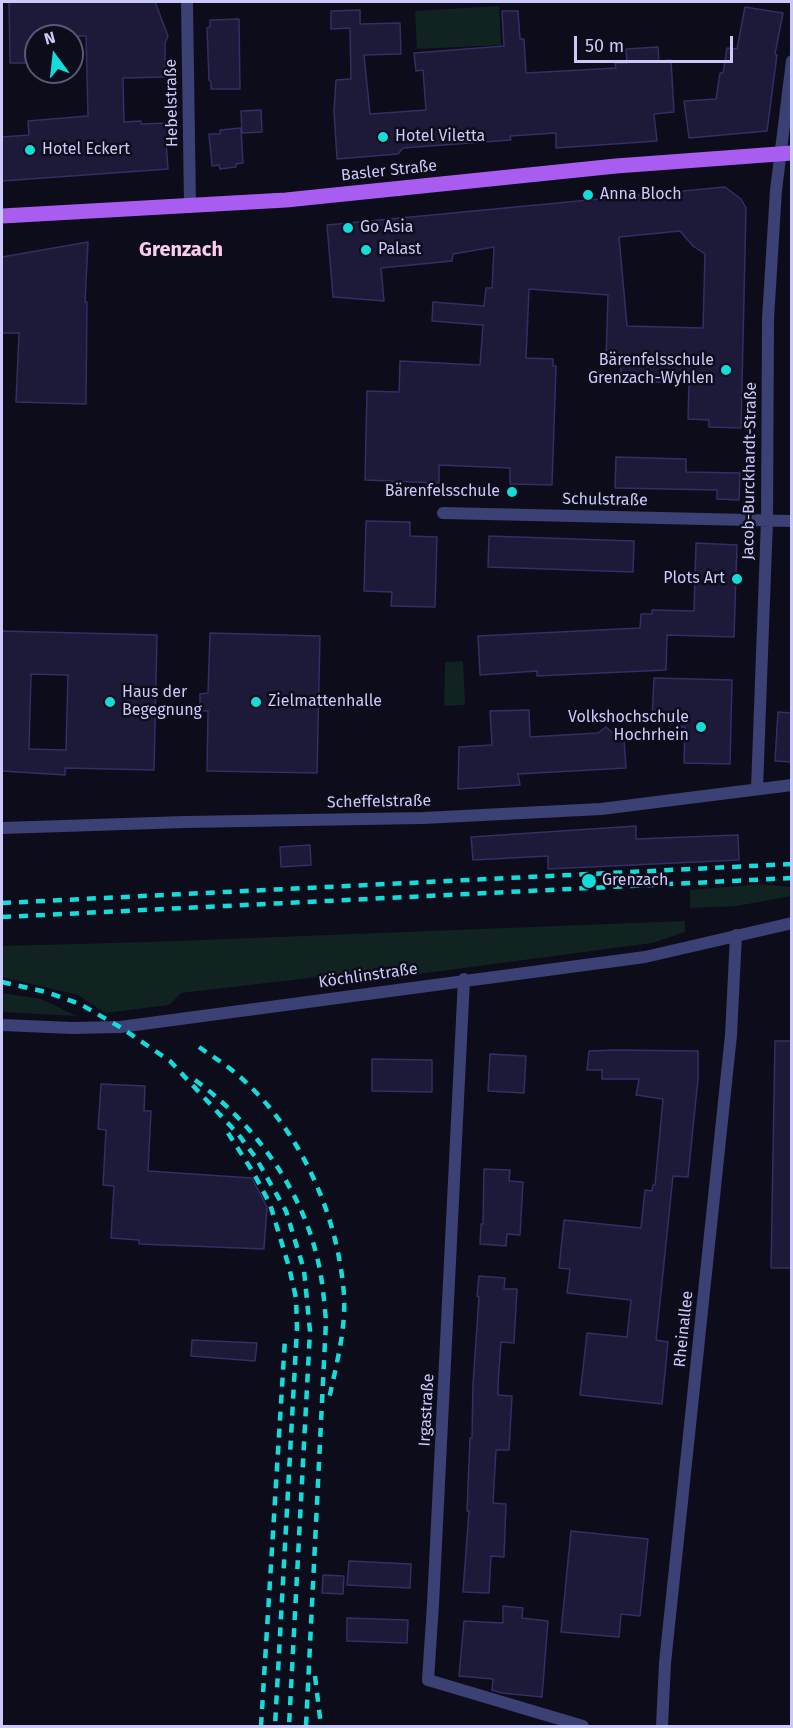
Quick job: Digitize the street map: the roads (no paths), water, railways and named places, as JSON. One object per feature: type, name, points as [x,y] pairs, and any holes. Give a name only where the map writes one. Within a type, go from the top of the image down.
[{"type":"main road","name":"Basler Straße","points":[[2,216],[286,200],[604,167],[785,154]]},
{"type":"street","name":"Hebelstraße","points":[[187,2],[190,205]]},
{"type":"street","name":"Jacob-Burckhardt-Straße","points":[[757,788],[767,520],[768,319],[792,61]]},
{"type":"street","name":"Schulstraße","points":[[443,513],[792,520]]},
{"type":"street","name":"Scheffelstraße","points":[[2,828],[423,818],[590,810],[792,785]]},
{"type":"street","name":"Köchlinstraße","points":[[2,1025],[72,1028],[120,1027],[645,957],[792,923]]},
{"type":"street","name":"Rheinallee","points":[[662,1726],[665,1663],[731,1035],[736,935]]},
{"type":"street","name":"Irgastraße","points":[[464,980],[437,1545],[428,1680],[583,1726]]},
{"type":"railway","points":[[2,903],[792,864]]},
{"type":"railway","points":[[2,917],[792,878]]},
{"type":"railway","points":[[2,982],[46,992],[80,1004],[120,1027],[170,1061],[238,1134],[256,1158],[286,1211],[304,1270],[310,1331],[289,1726]]},
{"type":"railway","points":[[199,1047],[233,1071],[256,1092],[277,1117],[311,1172],[323,1202],[333,1233],[344,1295],[342,1335],[329,1399]]},
{"type":"railway","points":[[195,1080],[235,1115],[270,1156],[285,1179],[308,1228],[321,1278],[326,1321],[306,1726]]},
{"type":"railway","points":[[228,1133],[270,1204],[296,1298],[297,1328],[275,1726]]},
{"type":"railway","points":[[261,1726],[285,1339]]},
{"type":"railway","points":[[315,1676],[321,1726]]},
{"type":"place","name":"Hotel Viletta","points":[[383,137]]},
{"type":"place","name":"Hotel Eckert","points":[[30,150]]},
{"type":"place","name":"Anna Bloch","points":[[588,195]]},
{"type":"place","name":"Go Asia","points":[[348,228]]},
{"type":"place","name":"Palast","points":[[366,250]]},
{"type":"place","name":"Bärenfelsschule Grenzach-Wyhlen","points":[[726,370]]},
{"type":"place","name":"Bärenfelsschule","points":[[512,492]]},
{"type":"place","name":"Plots Art","points":[[737,579]]},
{"type":"place","name":"Haus der Begegnung","points":[[110,702]]},
{"type":"place","name":"Zielmattenhalle","points":[[256,702]]},
{"type":"place","name":"Volkshochschule Hochrhein","points":[[701,727]]},
{"type":"place","name":"Grenzach","points":[[589,881]]},
{"type":"district","name":"Grenzach","points":[[181,250]]}]
